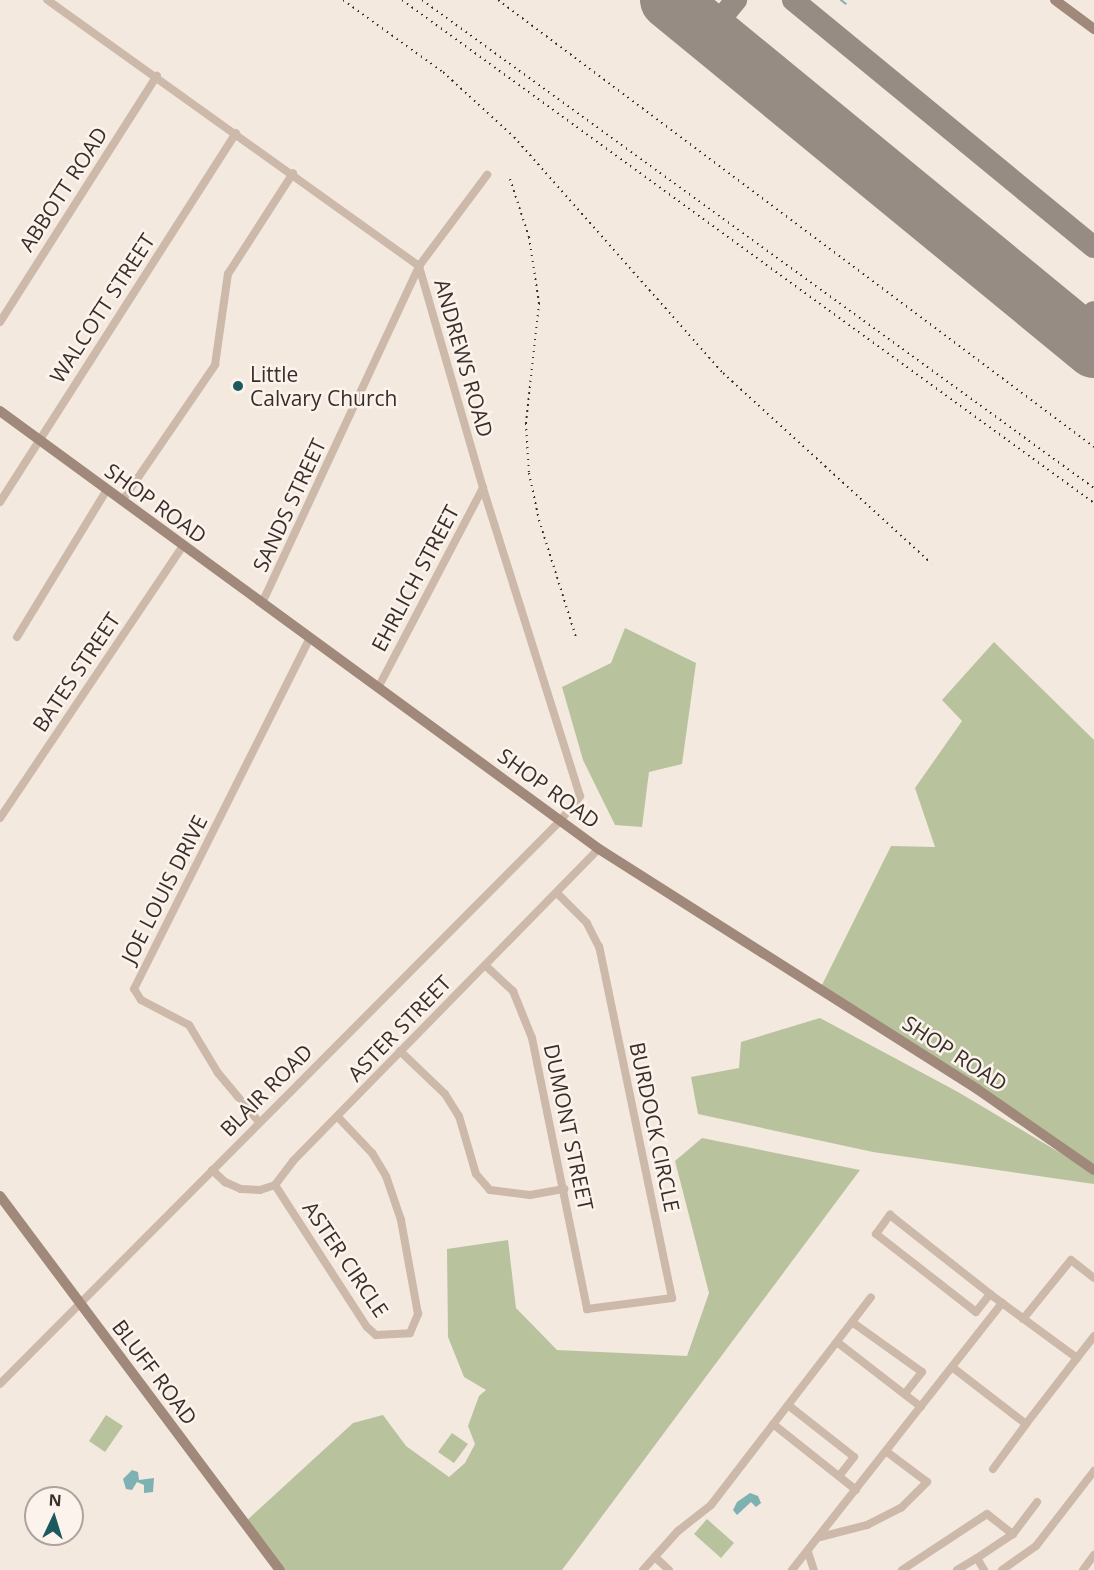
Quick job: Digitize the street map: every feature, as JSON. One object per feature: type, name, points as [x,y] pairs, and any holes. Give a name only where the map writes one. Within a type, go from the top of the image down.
[{"type":"street","name":"ANDREWS ROAD","points":[[47,0],[293,173],[419,266],[483,488],[580,796],[560,821]]},
{"type":"street","points":[[1055,0],[1094,28]]},
{"type":"street","name":"ABBOTT ROAD","points":[[0,322],[157,76]]},
{"type":"street","name":"WALCOTT STREET","points":[[0,502],[236,133]]},
{"type":"street","points":[[122,501],[214,365],[228,274],[293,173]]},
{"type":"street","name":"SANDS STREET","points":[[263,602],[419,266],[488,175]]},
{"type":"street","name":"SHOP ROAD","points":[[0,411],[182,547],[379,686],[599,849],[977,1089],[1094,1170]]},
{"type":"street","name":"EHRLICH STREET","points":[[379,686],[483,488]]},
{"type":"street","points":[[17,637],[106,491]]},
{"type":"street","name":"BATES STREET","points":[[0,818],[182,547]]},
{"type":"street","name":"JOE LOUIS DRIVE","points":[[259,1122],[218,1073],[189,1025],[141,1000],[134,989],[310,638]]},
{"type":"street","name":"BLAIR ROAD","points":[[0,1384],[560,821]]},
{"type":"street","name":"ASTER STREET","points":[[275,1185],[400,1051],[599,849]]},
{"type":"street","name":"BURDOCK CIRCLE","points":[[557,893],[587,923],[598,947],[672,1298],[587,1309]]},
{"type":"street","name":"DUMONT STREET","points":[[486,966],[513,991],[523,1009],[564,1189],[587,1309]]},
{"type":"street","points":[[400,1051],[445,1094],[459,1116],[476,1174],[490,1190],[530,1195],[564,1189]]},
{"type":"street","name":"ASTER CIRCLE","points":[[275,1185],[366,1327],[376,1335],[410,1333],[418,1314],[401,1220],[386,1176],[372,1153],[338,1117]]},
{"type":"street","points":[[212,1170],[225,1182],[241,1189],[260,1190],[275,1185]]},
{"type":"street","name":"BLUFF ROAD","points":[[0,1196],[280,1570]]},
{"type":"street","points":[[990,1294],[976,1312],[876,1234],[890,1215],[990,1294],[1077,1358]]},
{"type":"street","points":[[1023,1319],[1071,1260],[1094,1278]]},
{"type":"street","points":[[643,1570],[678,1531],[711,1505],[871,1297]]},
{"type":"street","points":[[792,1570],[1002,1303]]},
{"type":"street","points":[[852,1322],[922,1372],[905,1394]]},
{"type":"street","points":[[993,1469],[1094,1336]]},
{"type":"street","points":[[837,1342],[921,1407]]},
{"type":"street","points":[[952,1367],[1026,1425]]},
{"type":"street","points":[[788,1405],[854,1457],[839,1476]]},
{"type":"street","points":[[773,1424],[856,1490]]},
{"type":"street","points":[[820,1537],[867,1525],[893,1512],[927,1482],[887,1452]]},
{"type":"street","points":[[1002,1570],[1036,1546],[1094,1471]]},
{"type":"street","points":[[957,1570],[1013,1534],[1037,1502]]},
{"type":"street","points":[[902,1570],[987,1514],[1013,1534]]},
{"type":"street","points":[[808,1552],[814,1570]]},
{"type":"street","points":[[1083,1570],[1094,1555]]},
{"type":"street","points":[[655,1557],[669,1570]]},
{"type":"street","points":[[977,1558],[984,1570]]},
{"type":"street","points":[[914,1562],[919,1570]]},
{"type":"green space","points":[[625,628],[696,663],[682,764],[649,772],[642,827],[615,825],[583,760],[562,687],[611,663]]},
{"type":"green space","points":[[994,642],[1094,740],[1094,1170],[820,989],[891,846],[935,847],[915,788],[962,721],[942,700]]},
{"type":"green space","points":[[820,1018],[958,1092],[1094,1173],[1094,1184],[873,1152],[698,1114],[691,1077],[739,1068],[741,1042]]},
{"type":"green space","points":[[702,1138],[860,1170],[562,1570],[280,1570],[244,1523],[353,1423],[383,1415],[406,1446],[449,1477],[465,1463],[475,1444],[468,1426],[479,1396],[486,1390],[464,1377],[448,1337],[447,1249],[508,1240],[516,1308],[557,1350],[687,1356],[709,1293],[675,1161]]},
{"type":"green space","points":[[106,1415],[123,1426],[105,1452],[89,1441]]},
{"type":"green space","points":[[452,1433],[468,1444],[454,1463],[438,1452]]},
{"type":"green space","points":[[707,1519],[734,1543],[721,1558],[694,1534]]},
{"type":"water","points":[[132,1470],[138,1472],[139,1480],[154,1478],[153,1492],[144,1493],[144,1485],[137,1482],[132,1490],[126,1489],[123,1479]]},
{"type":"water","points":[[750,1493],[758,1496],[761,1503],[756,1507],[751,1502],[737,1515],[733,1510],[737,1502]]},
{"type":"waterway","points":[[841,0],[846,4]]},
{"type":"taxiway","points":[[709,33],[736,0]]},
{"type":"taxiway","points":[[793,0],[1094,247]]},
{"type":"taxiway","points":[[1076,334],[1094,312]]},
{"type":"runway","points":[[669,0],[1094,349]]},
{"type":"railway","points":[[343,0],[443,72],[514,137],[723,373],[931,563]]},
{"type":"railway","points":[[402,0],[1094,503]]},
{"type":"railway","points":[[422,0],[1094,488]]},
{"type":"railway","points":[[498,0],[1094,447]]},
{"type":"railway","points":[[510,179],[529,237],[539,303],[526,423],[529,473],[539,520],[576,637]]},
{"type":"place","name":"Little Calvary Church","points":[[238,386]]}]
